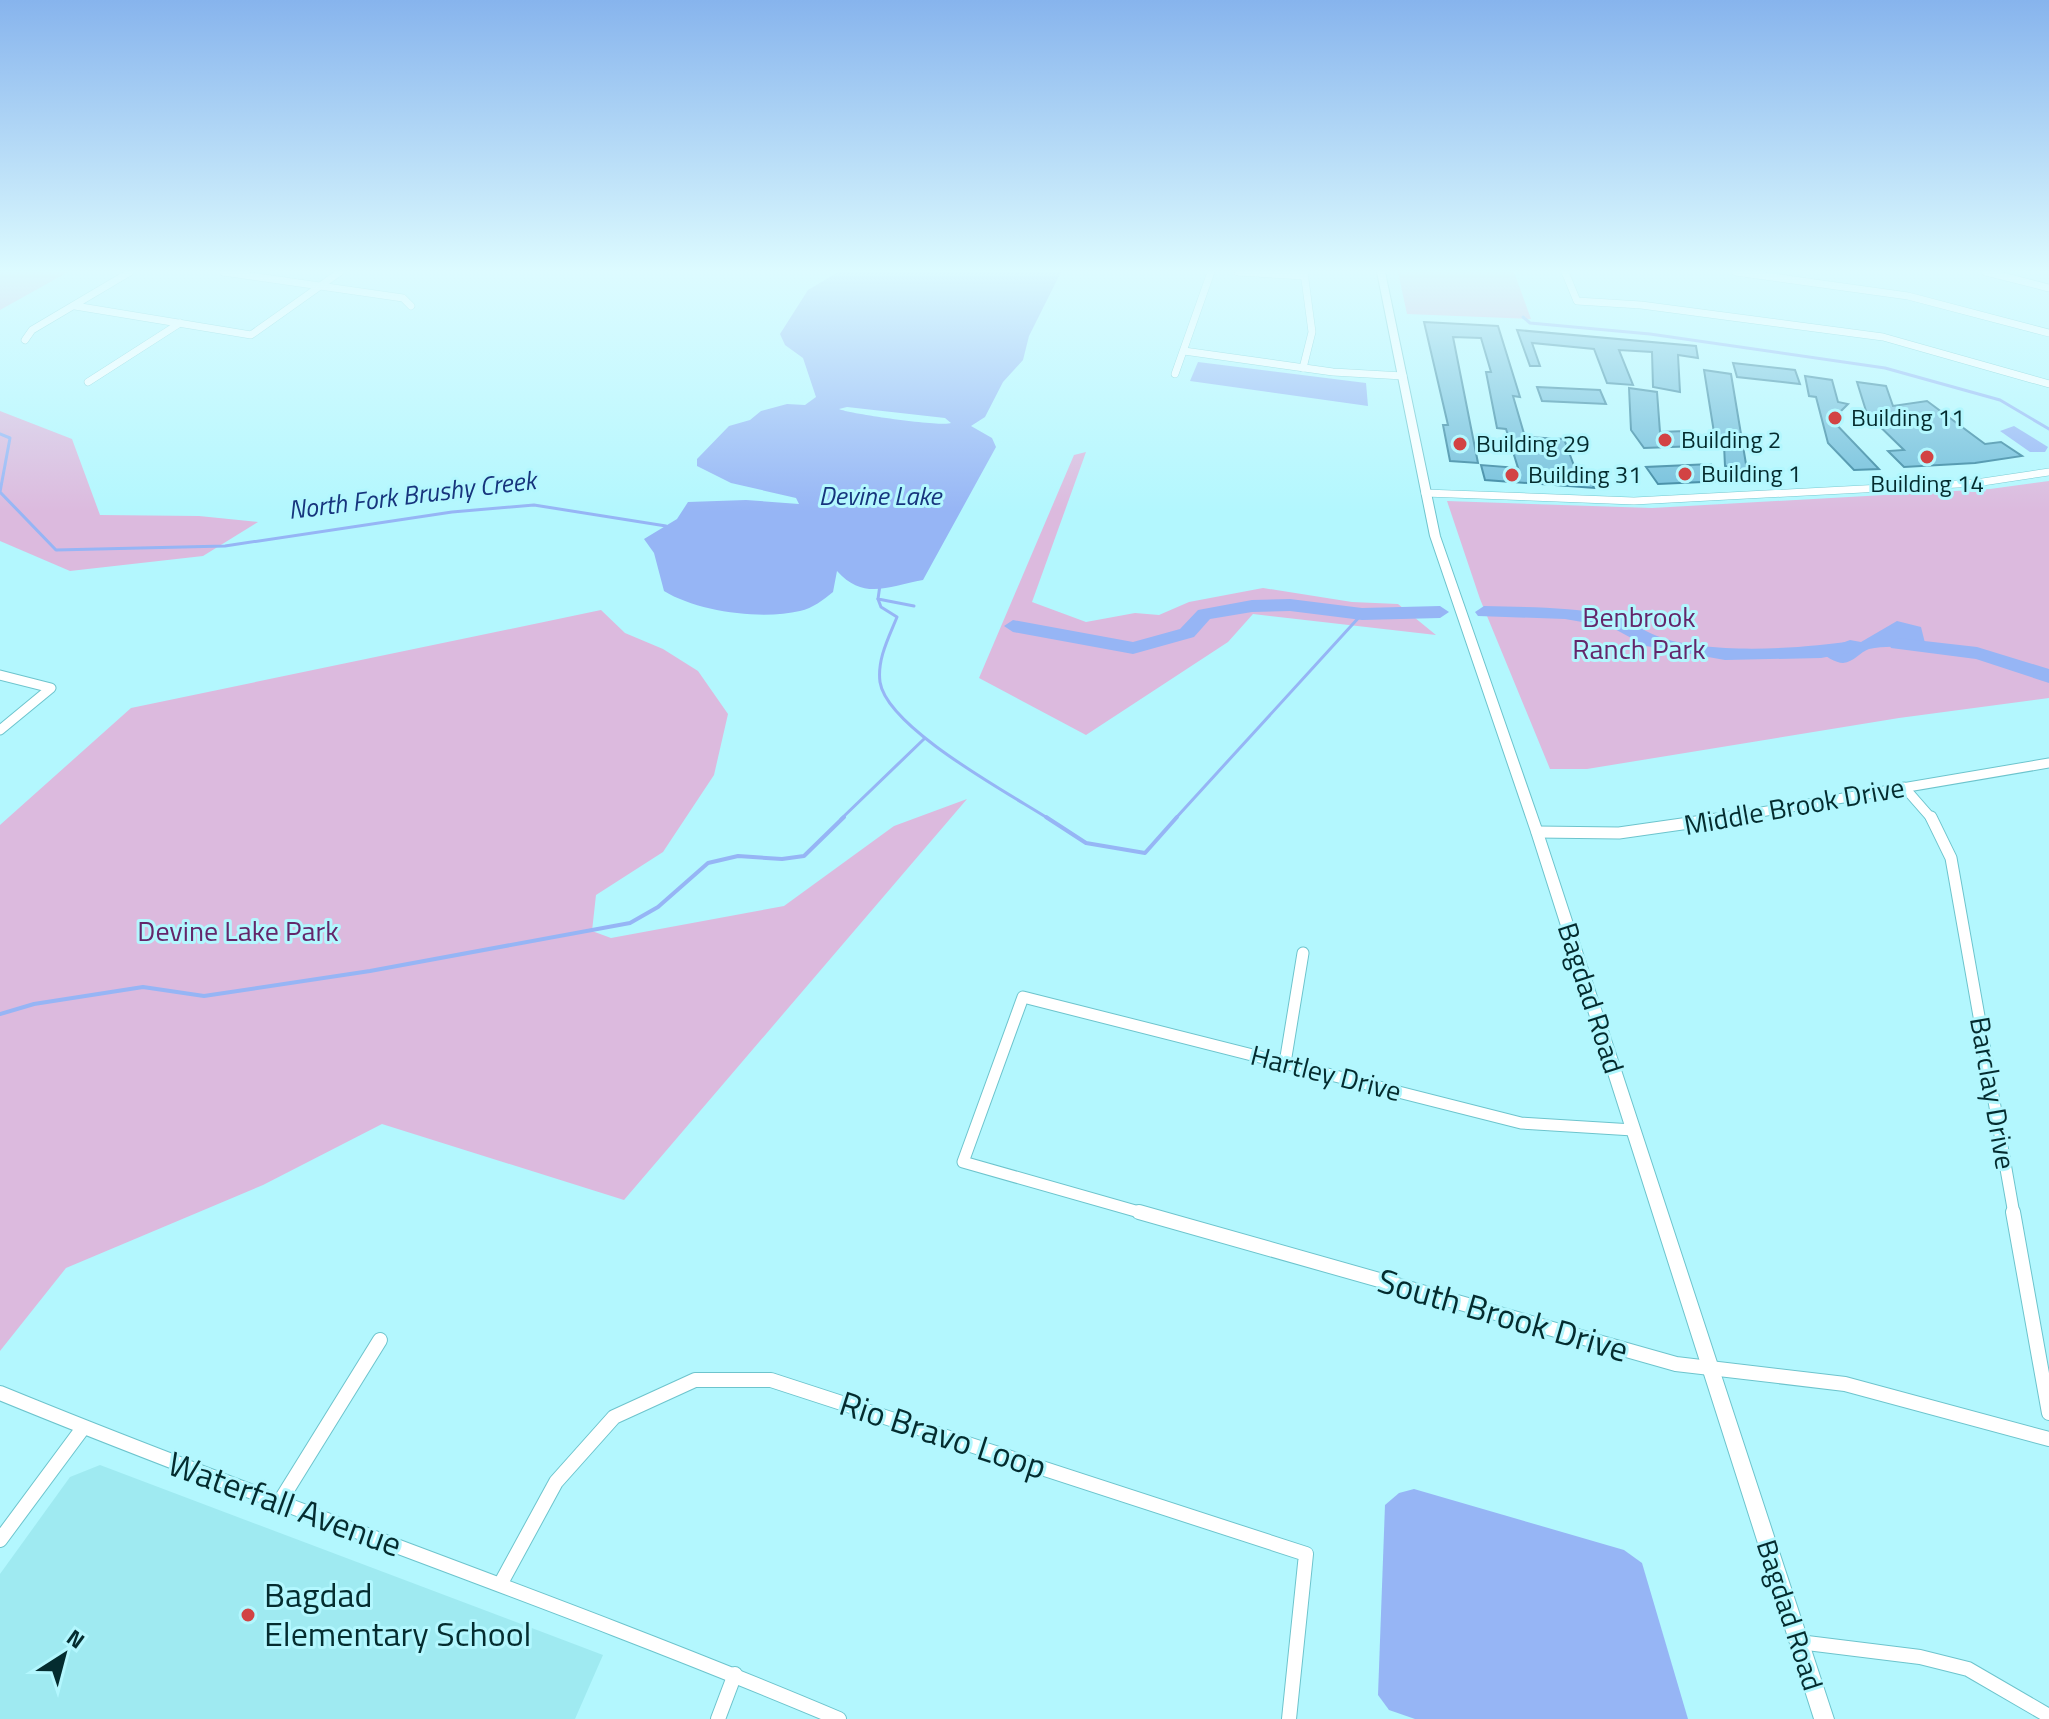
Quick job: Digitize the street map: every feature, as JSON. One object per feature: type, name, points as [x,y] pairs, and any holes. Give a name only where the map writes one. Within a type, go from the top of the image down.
[{"type":"street","points":[[88,382],[134,352]]},
{"type":"street","points":[[1175,374],[1184,352]]},
{"type":"street","points":[[1193,352],[1303,368],[1403,376]]},
{"type":"street","points":[[1303,368],[1307,352]]},
{"type":"street","name":"Bagdad Road","points":[[1398,352],[1435,536],[1537,832],[1824,1719]]},
{"type":"street","points":[[1937,352],[2049,384]]},
{"type":"street","points":[[1425,493],[1634,501],[1976,483],[2049,472]]},
{"type":"street","points":[[0,675],[51,688],[0,730]]},
{"type":"street","name":"Middle Brook Drive","points":[[1537,832],[1619,833],[1676,827],[2049,763]]},
{"type":"street","name":"Barclay Drive","points":[[1904,787],[1935,821],[1946,839],[1951,858],[2049,1413]]},
{"type":"street","points":[[1285,1063],[1303,953]]},
{"type":"street","name":"Hartley Drive","points":[[963,1162],[1023,997],[1521,1123],[1633,1130]]},
{"type":"street","name":"South Brook Drive","points":[[963,1162],[1710,1370],[1845,1384],[2049,1439]]},
{"type":"street","points":[[279,1503],[380,1340]]},
{"type":"street","name":"Rio Bravo Loop","points":[[501,1583],[556,1482],[614,1417],[695,1380],[771,1380],[1306,1554],[1289,1719]]},
{"type":"street","name":"Waterfall Avenue","points":[[0,1393],[279,1503],[501,1583],[735,1674],[839,1719]]},
{"type":"street","points":[[0,1540],[83,1428]]},
{"type":"street","points":[[1799,1642],[1920,1657],[1968,1669],[2049,1716]]},
{"type":"street","points":[[718,1719],[735,1674]]},
{"type":"shaded area","name":"Bagdad Elementary School","points":[[100,1465],[603,1655],[575,1719],[0,1719],[0,1574],[70,1477]]},
{"type":"green space","points":[[0,411],[72,439],[100,515],[199,516],[258,522],[203,556],[70,571],[0,541]]},
{"type":"green space","points":[[1086,452],[1032,602],[1086,622],[1135,613],[1159,615],[1189,602],[1263,588],[1352,602],[1398,604],[1436,635],[1253,614],[1228,642],[1086,735],[979,678],[1074,455]]},
{"type":"green space","name":"Benbrook Ranch Park","points":[[2049,481],[2049,698],[1899,718],[1587,769],[1550,769],[1480,599],[1447,501],[1652,508],[1990,489]]},
{"type":"green space","name":"Devine Lake Park","points":[[601,610],[625,633],[663,649],[698,671],[728,714],[714,775],[663,852],[596,895],[592,931],[611,938],[784,906],[894,826],[967,799],[624,1200],[382,1124],[263,1185],[66,1268],[0,1351],[0,825],[131,708]]},
{"type":"water","name":"Devine Lake","points":[[795,352],[1025,352],[1023,360],[1003,382],[985,417],[971,426],[992,438],[996,447],[923,580],[867,589],[847,580],[837,571],[833,592],[822,601],[800,611],[768,615],[712,609],[664,591],[654,553],[644,539],[677,519],[688,502],[746,500],[799,504],[796,498],[731,483],[697,466],[697,459],[729,426],[750,420],[761,411],[787,404],[805,405],[816,397],[803,358]],"holes":[[[847,407],[945,418],[951,423],[896,419],[839,409]]]},
{"type":"water","points":[[1198,362],[1366,383],[1368,406],[1190,381]]},
{"type":"water","points":[[2014,426],[2048,447],[2045,452],[2030,452],[2000,431]]},
{"type":"water","points":[[1897,621],[1921,627],[1927,651],[1876,648],[1843,663],[1830,659],[1821,651],[1850,640],[1861,642]]},
{"type":"water","points":[[1414,1489],[1624,1550],[1642,1563],[1688,1719],[1415,1719],[1389,1710],[1378,1695],[1385,1505],[1399,1493]]},
{"type":"building","points":[[1431,352],[1456,352],[1478,463],[1450,461],[1443,425],[1448,425]]},
{"type":"building","points":[[1485,352],[1506,352],[1520,397],[1513,396],[1525,437],[1564,439],[1576,471],[1588,472],[1594,488],[1485,480],[1481,465],[1518,468],[1506,429],[1497,428],[1486,372],[1491,372]]},
{"type":"building","points":[[1525,352],[1535,352],[1540,366],[1530,366]]},
{"type":"building","points":[[1595,352],[1620,352],[1633,385],[1607,383]]},
{"type":"building","points":[[1652,352],[1697,352],[1698,358],[1678,355],[1680,392],[1653,387]]},
{"type":"building","points":[[1733,363],[1795,370],[1800,384],[1737,377]]},
{"type":"building","points":[[1704,370],[1731,374],[1747,470],[1725,466],[1724,445],[1716,445]]},
{"type":"building","points":[[1805,376],[1832,380],[1838,402],[1848,404],[1832,420],[1879,469],[1854,470],[1828,443],[1816,397],[1809,396]]},
{"type":"building","points":[[1857,382],[1886,386],[1893,406],[1927,401],[1985,444],[2001,442],[2022,456],[1975,463],[1904,467],[1888,451],[1904,450],[1867,414]]},
{"type":"building","points":[[1537,387],[1600,390],[1606,404],[1542,401]]},
{"type":"building","points":[[1629,388],[1657,392],[1660,432],[1685,431],[1697,446],[1644,448],[1631,430]]},
{"type":"building","name":"Building 1","points":[[1711,464],[1724,481],[1658,484],[1646,467]]},
{"type":"waterway","points":[[1776,352],[1885,368],[2000,400],[2049,429]]},
{"type":"waterway","name":"North Fork Brushy Creek","points":[[0,434],[10,438],[0,492],[56,550],[225,546],[452,512],[534,505],[666,526]]},
{"type":"waterway","name":"North Fork Brushy Creek","points":[[878,599],[880,585]]},
{"type":"waterway","name":"North Fork Brushy Creek","points":[[878,599],[914,606]]},
{"type":"waterway","points":[[878,599],[881,607],[897,617],[880,665],[880,682],[888,700],[926,739],[980,777],[1049,819]]},
{"type":"waterway","name":"North Fork Brushy Creek","points":[[1013,626],[1133,648],[1187,633],[1204,614],[1252,606],[1290,605],[1362,614],[1440,612]]},
{"type":"waterway","name":"North Fork Brushy Creek","points":[[1484,612],[1565,613],[1616,622],[1653,642],[1725,654],[1821,652],[1852,647]]},
{"type":"waterway","points":[[1175,819],[1362,614]]},
{"type":"waterway","name":"North Fork Brushy Creek","points":[[1898,644],[1977,653],[2049,676]]},
{"type":"waterway","points":[[841,819],[924,739]]},
{"type":"waterway","points":[[0,1014],[34,1004],[143,987],[204,996],[370,971],[630,923],[658,907],[708,863],[738,856],[782,859],[804,856],[844,817]]},
{"type":"waterway","points":[[1046,817],[1086,843],[1145,853],[1177,817]]},
{"type":"place","name":"Building 11","points":[[1835,418]]},
{"type":"place","name":"Building 2","points":[[1665,440]]},
{"type":"place","name":"Building 29","points":[[1460,444]]},
{"type":"place","name":"Building 14","points":[[1927,457]]},
{"type":"place","name":"Building 1","points":[[1685,474]]},
{"type":"place","name":"Building 31","points":[[1512,475]]},
{"type":"place","name":"Bagdad Elementary School","points":[[248,1615]]}]
